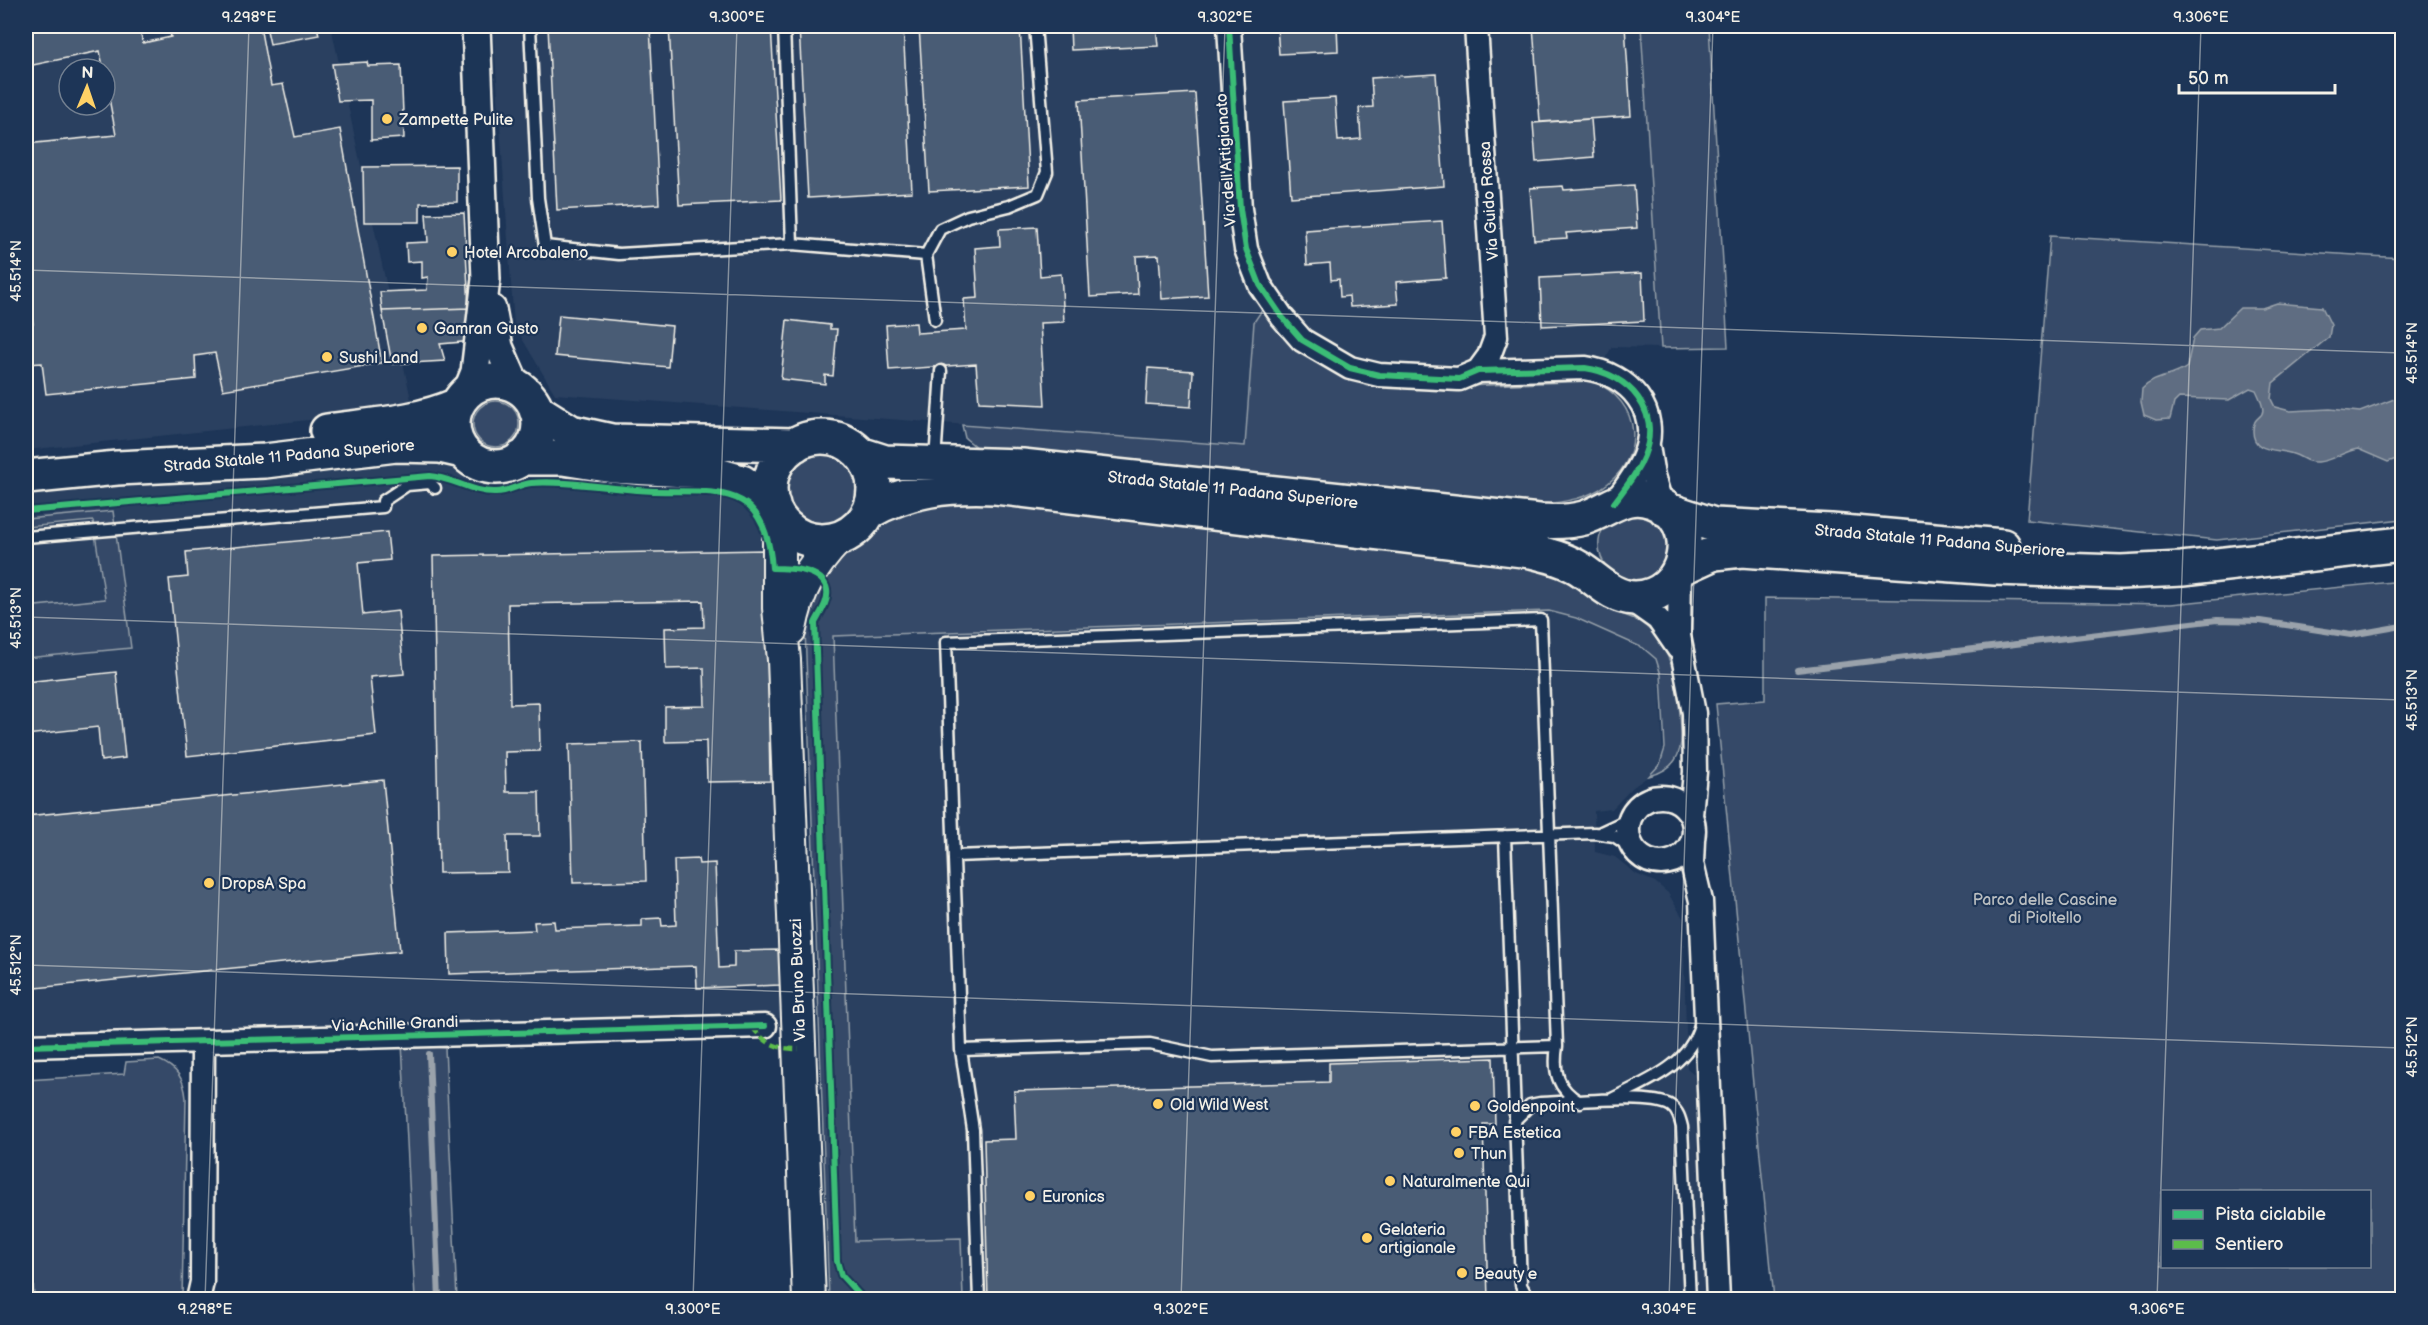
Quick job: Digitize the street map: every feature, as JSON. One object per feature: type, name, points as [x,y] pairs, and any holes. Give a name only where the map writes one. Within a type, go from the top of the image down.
[{"type":"main road","name":"Strada Statale 11 Padana Superiore","points":[[117,468],[261,439],[398,421],[442,412],[488,382],[506,383],[571,432],[612,441],[795,445],[817,437],[833,438],[848,444],[860,454],[885,462],[1022,466],[1539,521],[1576,520],[1636,498],[1714,525],[1831,531],[2217,564]]},
{"type":"main road","points":[[462,399],[453,428],[462,451]]},
{"type":"main road","points":[[521,459],[535,442],[538,431],[527,399]]},
{"type":"main road","name":"Strada Statale 11 Padana Superiore","points":[[26,477],[117,468],[265,461],[396,445],[440,446],[462,451],[473,460],[486,466],[501,466],[521,459],[563,458],[613,466],[704,471],[742,482],[776,512],[791,530],[805,538],[821,541],[837,539],[853,531],[869,512],[900,496],[964,486],[995,487],[1532,551],[1564,561],[1612,592],[1627,597],[1644,597],[1659,592],[1672,582],[1681,569],[1714,553],[1742,550],[2054,571],[2145,571],[2403,544]]},
{"type":"main road","points":[[776,512],[770,486],[775,467],[795,445]]},
{"type":"main road","points":[[860,454],[868,464],[873,482],[873,500],[869,512]]},
{"type":"main road","points":[[1599,582],[1589,568],[1585,544],[1589,528],[1609,506]]},
{"type":"main road","points":[[1664,507],[1677,520],[1684,536],[1685,552],[1681,569]]},
{"type":"main road","name":"Via Bruno Buozzi","points":[[776,512],[809,1299]]},
{"type":"main road","name":"Via Bruno Buozzi","points":[[784,660],[794,610],[800,593],[812,567],[837,539]]},
{"type":"street","points":[[476,26],[486,279],[499,347],[527,399]]},
{"type":"street","name":"Via dell'Artigianato","points":[[1229,26],[1244,238],[1253,271],[1273,305],[1302,340],[1350,368],[1379,375],[1453,379],[1478,371],[1585,368],[1602,370],[1624,382],[1640,399],[1648,422],[1648,442],[1653,477],[1664,507]]},
{"type":"street","name":"Via Guido Rossa","points":[[1476,26],[1496,337],[1489,356],[1478,371]]},
{"type":"street","points":[[462,399],[475,372],[486,279]]},
{"type":"street","points":[[1609,506],[1639,468],[1648,442]]},
{"type":"street","points":[[1681,569],[1678,626],[1692,694],[1695,731],[1695,772],[1691,815]]},
{"type":"street","points":[[1627,597],[1664,624],[1684,660]]},
{"type":"street","points":[[1695,731],[1686,770],[1674,786],[1636,809],[1628,829],[1644,856],[1671,871],[1684,884],[1695,903],[1702,933]]},
{"type":"street","points":[[1655,798],[1676,800],[1691,815],[1694,823],[1692,863],[1700,890],[1718,1299]]},
{"type":"street","points":[[1644,856],[1673,861],[1682,856],[1693,840]]},
{"type":"street","name":"Via Achille Grandi","points":[[26,1046],[765,1026]]},
{"type":"street","points":[[198,1299],[202,1282],[203,1042]]},
{"type":"lane","points":[[531,26],[538,198],[545,246],[619,254],[792,244],[926,255]]},
{"type":"lane","points":[[784,26],[792,244]]},
{"type":"lane","points":[[935,320],[926,255],[940,230],[968,216],[1009,206],[1038,194],[1047,172],[1035,26]]},
{"type":"lane","points":[[935,462],[941,372]]},
{"type":"lane","points":[[26,537],[383,507],[383,501],[406,485],[430,483],[435,488]]},
{"type":"lane","points":[[979,1299],[973,1130],[961,1050],[946,642],[1541,620],[1557,1046],[1554,1068],[1560,1084],[1580,1102]]},
{"type":"lane","points":[[1595,833],[1615,827],[1631,818]]},
{"type":"lane","points":[[954,856],[1595,833],[1614,836],[1644,856]]},
{"type":"lane","points":[[1505,836],[1521,1285],[1529,1299]]},
{"type":"lane","points":[[1608,1101],[1668,1070],[1680,1060],[1698,1032],[1705,1007]]},
{"type":"lane","points":[[961,1050],[1150,1044],[1212,1057],[1557,1046]]},
{"type":"lane","points":[[1514,1122],[1520,1112],[1530,1105],[1608,1101],[1662,1102],[1673,1107],[1680,1116],[1682,1126],[1690,1299],[1683,1299]]},
{"type":"shaded area","points":[[26,26],[331,26],[413,409],[26,450]]},
{"type":"shaded area","points":[[493,26],[1641,26],[1661,348],[1612,347],[1592,381],[1414,388],[1367,386],[1321,365],[1285,338],[1254,322],[1246,446],[555,394],[514,325]]},
{"type":"shaded area","points":[[2277,303],[2322,307],[2331,325],[2329,337],[2273,383],[2271,399],[2275,407],[2290,411],[2330,409],[2360,412],[2402,396],[2402,457],[2388,462],[2358,449],[2328,460],[2314,462],[2287,452],[2262,447],[2254,438],[2253,431],[2256,420],[2263,413],[2263,408],[2256,390],[2250,388],[2229,400],[2179,398],[2174,403],[2170,419],[2156,420],[2144,415],[2141,402],[2142,389],[2153,381],[2187,367],[2193,338],[2200,330],[2219,328],[2240,308],[2262,308]]},
{"type":"shaded area","points":[[397,452],[456,463],[484,475],[503,474],[531,468],[702,480],[742,495],[771,526],[793,1018],[26,1043],[26,489]]},
{"type":"shaded area","points":[[1549,611],[1576,618],[1652,653],[1659,665],[1663,757],[1656,771],[1633,787],[1612,809],[1594,811],[1595,852],[1615,857],[1636,874],[1655,882],[1668,893],[1683,918],[1687,1068],[1696,1076],[1706,1299],[963,1299],[961,1238],[855,1241],[833,636]]},
{"type":"green space","points":[[1641,26],[1709,26],[1728,347],[1661,348]]},
{"type":"green space","points":[[2050,236],[2402,258],[2402,519],[2217,540],[2027,520]]},
{"type":"green space","points":[[1262,310],[1285,338],[1321,365],[1367,386],[1414,388],[1592,381],[1609,390],[1621,402],[1629,416],[1633,432],[1632,447],[1626,463],[1615,477],[1600,489],[1574,499],[1547,504],[981,451],[965,438],[962,425],[1245,446],[1254,322]]},
{"type":"green space","points":[[496,401],[512,408],[519,424],[512,440],[496,447],[480,440],[473,424],[480,408]]},
{"type":"green space","points":[[822,455],[835,458],[847,465],[854,477],[857,490],[854,503],[847,515],[835,522],[822,525],[809,522],[797,515],[790,503],[787,490],[790,477],[797,465],[809,458]]},
{"type":"green space","points":[[950,496],[1539,563],[1579,585],[1603,607],[1640,622],[1661,643],[1673,670],[1676,685],[1680,715],[1680,746],[1671,765],[1649,776],[1660,764],[1665,748],[1661,675],[1656,659],[1643,648],[1576,618],[1549,611],[833,636],[855,1241],[961,1238],[963,1299],[829,1299],[805,628],[807,612],[825,571],[840,555],[868,539],[896,514]]},
{"type":"green space","points":[[1635,510],[1666,526],[1669,562],[1653,579],[1642,583],[1631,583],[1620,579],[1611,572],[1600,552],[1599,540],[1605,526]]},
{"type":"green space","points":[[113,511],[131,648],[26,658],[26,607],[105,599],[93,521],[26,527],[26,519]]},
{"type":"green space","name":"Parco delle Cascine di Pioltello","points":[[2402,581],[2402,1299],[1774,1299],[1716,704],[1765,700],[1765,598],[2171,604]]},
{"type":"green space","points":[[402,1043],[445,1048],[457,1299],[415,1299]]},
{"type":"green space","points":[[159,1060],[171,1066],[178,1074],[186,1098],[182,1299],[34,1299],[26,1138],[26,1080],[124,1074],[126,1062]]},
{"type":"building","points":[[26,26],[139,26],[143,43],[171,37],[169,26],[260,26],[271,86],[283,84],[295,137],[340,129],[382,363],[223,390],[215,353],[195,356],[196,379],[46,394],[42,363],[26,364],[26,324],[33,324],[26,280],[26,144],[116,135],[113,117],[117,117],[117,57],[101,57],[100,51],[71,57],[57,57],[57,60],[28,66],[29,71],[26,72]]},
{"type":"building","points":[[266,26],[317,26],[319,35],[270,44]]},
{"type":"building","points":[[548,26],[650,26],[659,204],[557,210]]},
{"type":"building","points":[[669,26],[771,26],[781,200],[679,205]]},
{"type":"building","points":[[799,26],[903,26],[912,192],[808,198]]},
{"type":"building","points":[[919,26],[1020,26],[1029,186],[929,191]]},
{"type":"building","points":[[1070,26],[1156,26],[1158,46],[1071,50]]},
{"type":"building","points":[[1277,26],[1337,26],[1338,51],[1279,54]]},
{"type":"building","points":[[1533,26],[1625,26],[1631,116],[1540,122]]},
{"type":"building","name":"Zampette Pulite","points":[[367,62],[368,66],[401,65],[404,138],[371,140],[371,100],[338,101],[332,64]]},
{"type":"building","points":[[1436,74],[1444,186],[1291,197],[1284,101],[1335,98],[1338,141],[1361,139],[1359,108],[1373,107],[1371,78]]},
{"type":"building","points":[[1195,93],[1208,296],[1162,299],[1159,255],[1136,256],[1138,294],[1090,297],[1079,100]]},
{"type":"building","points":[[1591,119],[1594,157],[1536,162],[1533,123]]},
{"type":"building","points":[[457,166],[457,202],[420,203],[420,222],[364,222],[363,167]]},
{"type":"building","points":[[1634,185],[1637,228],[1566,233],[1567,238],[1534,240],[1530,188],[1563,186],[1564,190]]},
{"type":"building","points":[[464,213],[469,308],[382,311],[380,292],[427,290],[428,277],[422,278],[422,261],[407,262],[406,243],[428,242],[426,214]]},
{"type":"building","points":[[1442,221],[1446,278],[1396,282],[1398,304],[1350,307],[1349,296],[1340,297],[1339,279],[1331,280],[1330,263],[1307,265],[1305,230]]},
{"type":"building","points":[[1037,227],[1040,276],[1061,274],[1064,322],[1040,323],[1045,405],[979,402],[976,364],[889,370],[886,325],[916,323],[917,333],[966,330],[964,299],[978,298],[975,248],[1000,246],[999,229]]},
{"type":"building","points":[[1642,273],[1644,321],[1542,326],[1540,278]]},
{"type":"building","points":[[469,308],[474,341],[440,344],[445,361],[392,364],[382,311]]},
{"type":"building","points":[[559,315],[672,326],[668,367],[555,356]]},
{"type":"building","points":[[787,320],[830,325],[830,329],[837,329],[833,376],[825,375],[825,384],[781,379]]},
{"type":"building","points":[[1148,368],[1193,371],[1191,407],[1146,404]]},
{"type":"building","points":[[387,532],[390,560],[358,563],[363,615],[398,611],[404,674],[370,677],[376,735],[187,756],[169,579],[188,577],[186,552]]},
{"type":"building","points":[[766,550],[770,781],[707,782],[706,741],[665,742],[665,707],[705,706],[704,668],[666,669],[665,628],[704,627],[703,601],[508,604],[510,704],[539,703],[540,751],[505,752],[506,792],[539,792],[540,836],[507,836],[508,872],[439,873],[433,556]]},
{"type":"building","points":[[116,672],[125,758],[101,761],[98,727],[26,735],[26,682]]},
{"type":"building","points":[[642,742],[646,881],[573,883],[569,744]]},
{"type":"building","name":"DropsA Spa","points":[[383,780],[400,951],[26,989],[26,816]]},
{"type":"building","points":[[698,859],[699,864],[715,863],[719,968],[734,967],[734,951],[779,950],[780,985],[697,988],[696,966],[449,974],[448,933],[535,930],[534,922],[554,921],[555,929],[642,926],[642,919],[661,918],[662,926],[676,925],[674,860]]},
{"type":"building","points":[[1493,1058],[1495,1124],[1483,1124],[1488,1300],[988,1300],[984,1140],[1016,1139],[1014,1091],[1329,1082],[1329,1063]]},
{"type":"waterway","points":[[1797,670],[2217,620],[2260,621],[2351,635],[2402,626]]},
{"type":"waterway","points":[[429,1054],[439,1300]]},
{"type":"marked path","points":[[752,1027],[762,1038],[772,1044],[799,1049]]},
{"type":"cycle path","points":[[1229,26],[1240,209],[1246,249],[1260,285],[1282,317],[1302,340],[1350,368],[1379,375],[1459,379],[1478,371],[1585,368],[1615,378],[1638,397],[1649,424],[1644,456],[1638,469],[1614,503]]},
{"type":"cycle path","points":[[26,511],[430,476],[488,492],[501,492],[531,483],[556,483],[637,490],[709,492],[728,495],[745,503],[758,516],[767,537],[772,568],[795,569],[812,573],[819,577],[827,590],[825,603],[815,623],[837,1261],[841,1275],[864,1300]]},
{"type":"cycle path","points":[[26,1046],[765,1026]]},
{"type":"place","name":"Zampette Pulite","points":[[387,119]]},
{"type":"place","name":"Hotel Arcobaleno","points":[[452,252]]},
{"type":"place","name":"Gamran Gusto","points":[[422,328]]},
{"type":"place","name":"Sushi Land","points":[[327,357]]},
{"type":"place","name":"DropsA Spa","points":[[209,883]]},
{"type":"place","name":"Old Wild West","points":[[1158,1104]]},
{"type":"place","name":"Goldenpoint","points":[[1475,1106]]},
{"type":"place","name":"FBA Estetica","points":[[1456,1132]]},
{"type":"place","name":"Thun","points":[[1459,1153]]},
{"type":"place","name":"Naturalmente Qui","points":[[1390,1181]]},
{"type":"place","name":"Euronics","points":[[1030,1196]]},
{"type":"place","name":"Gelateria artigianale","points":[[1367,1238]]},
{"type":"place","name":"Beauty e","points":[[1462,1273]]}]
